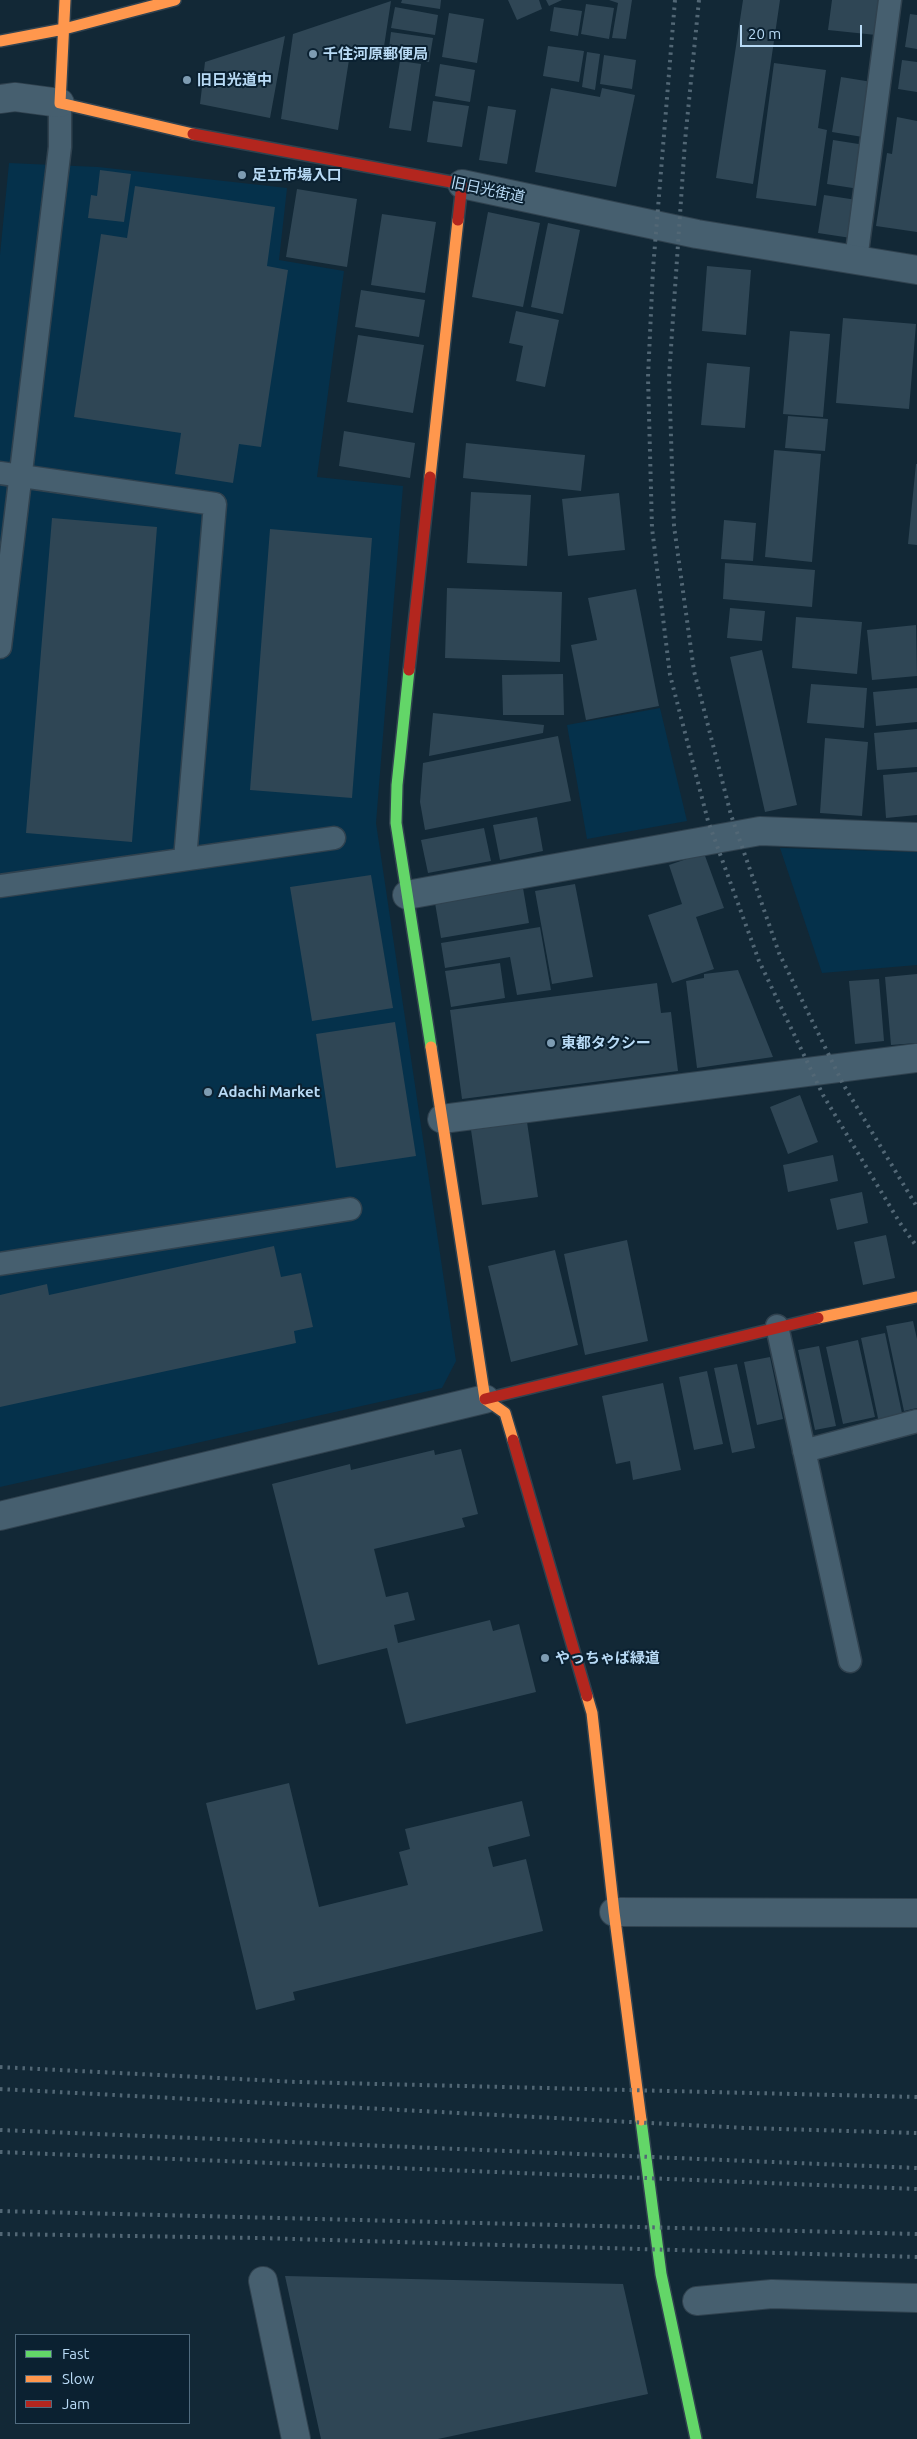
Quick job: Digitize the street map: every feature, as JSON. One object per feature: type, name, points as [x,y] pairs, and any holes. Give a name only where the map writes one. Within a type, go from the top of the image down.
[{"type":"main road","points":[[60,103],[65,0]]},
{"type":"main road","points":[[0,42],[64,29],[175,0]]},
{"type":"main road","name":"旧日光街道","points":[[60,103],[179,131],[462,184]]},
{"type":"main road","points":[[462,184],[397,786],[396,823],[485,1399],[505,1413],[592,1713],[614,1912],[661,2274],[696,2439]]},
{"type":"main road","points":[[485,1399],[777,1326],[917,1297]]},
{"type":"street","points":[[0,99],[15,97],[60,103]]},
{"type":"street","name":"旧日光街道","points":[[462,184],[697,234],[917,270]]},
{"type":"street","points":[[407,895],[760,831],[917,837]]},
{"type":"street","points":[[442,1119],[917,1058]]},
{"type":"street","points":[[0,1516],[485,1399]]},
{"type":"street","points":[[614,1912],[917,1913]]},
{"type":"street","points":[[263,2281],[296,2439]]},
{"type":"street","points":[[696,2301],[772,2294],[917,2298]]},
{"type":"lane","points":[[856,260],[890,0]]},
{"type":"lane","points":[[0,647],[10,474],[60,147],[60,103]]},
{"type":"lane","points":[[10,474],[215,504],[185,859]]},
{"type":"lane","points":[[0,886],[334,838]]},
{"type":"lane","points":[[0,1264],[350,1209]]},
{"type":"lane","points":[[777,1326],[850,1661]]},
{"type":"lane","points":[[804,1451],[917,1421]]},
{"type":"shaded area","name":"Adachi Market","points":[[9,163],[98,167],[287,188],[279,260],[344,271],[317,477],[403,486],[376,823],[456,1361],[442,1388],[0,1487],[0,255]]},
{"type":"shaded area","points":[[660,708],[687,821],[587,839],[567,725]]},
{"type":"shaded area","points":[[780,848],[917,852],[917,965],[822,973]]},
{"type":"building","points":[[402,0],[441,0],[440,9],[401,3]]},
{"type":"building","points":[[508,0],[539,0],[542,9],[517,20]]},
{"type":"building","points":[[546,0],[562,0],[549,6]]},
{"type":"building","points":[[609,0],[632,0],[626,39],[612,38],[618,3]]},
{"type":"building","points":[[743,0],[780,0],[753,184],[716,178]]},
{"type":"building","points":[[832,0],[880,0],[876,35],[828,30]]},
{"type":"building","points":[[391,1],[383,53],[351,47],[338,130],[281,119],[293,34]]},
{"type":"building","points":[[586,4],[614,8],[609,39],[581,34]]},
{"type":"building","points":[[395,7],[438,15],[435,35],[391,28]]},
{"type":"building","points":[[554,7],[582,11],[578,36],[550,31]]},
{"type":"building","points":[[449,13],[484,19],[477,63],[442,57]]},
{"type":"building","points":[[910,14],[917,15],[917,49],[905,47]]},
{"type":"building","points":[[391,32],[433,38],[429,62],[388,56]]},
{"type":"building","points":[[285,36],[270,118],[200,104],[205,62]]},
{"type":"building","points":[[548,46],[584,51],[579,82],[543,76]]},
{"type":"building","points":[[587,52],[600,54],[595,90],[582,87]]},
{"type":"building","points":[[604,55],[636,60],[632,89],[600,84]]},
{"type":"building","points":[[902,60],[917,62],[917,92],[898,89]]},
{"type":"building","points":[[400,61],[421,64],[411,131],[389,128]]},
{"type":"building","points":[[774,63],[826,70],[818,128],[827,130],[816,206],[756,198]]},
{"type":"building","points":[[440,64],[475,70],[470,102],[435,96]]},
{"type":"building","points":[[841,77],[872,82],[863,137],[832,132]]},
{"type":"building","points":[[551,88],[600,97],[602,88],[635,95],[616,187],[535,172]]},
{"type":"building","points":[[433,101],[469,106],[462,147],[427,142]]},
{"type":"building","points":[[488,106],[516,110],[507,164],[479,160]]},
{"type":"building","points":[[897,117],[917,121],[917,232],[876,226],[887,153],[892,154]]},
{"type":"building","points":[[833,140],[865,145],[859,189],[827,184]]},
{"type":"building","points":[[100,170],[131,174],[124,222],[88,218],[91,195],[97,196]]},
{"type":"building","points":[[135,186],[275,207],[267,266],[288,270],[261,447],[239,444],[233,483],[175,474],[181,433],[74,417],[101,234],[127,238]]},
{"type":"building","points":[[297,189],[357,199],[347,267],[286,257]]},
{"type":"building","points":[[824,195],[857,200],[851,238],[818,233]]},
{"type":"building","points":[[488,212],[540,223],[523,307],[472,297]]},
{"type":"building","points":[[382,214],[436,222],[425,293],[371,285]]},
{"type":"building","points":[[548,223],[580,230],[563,314],[531,307]]},
{"type":"building","points":[[707,266],[751,270],[746,335],[702,331]]},
{"type":"building","points":[[361,290],[425,300],[419,337],[355,327]]},
{"type":"building","points":[[516,311],[559,320],[545,387],[516,381],[523,346],[509,343]]},
{"type":"building","points":[[843,318],[916,324],[909,409],[836,403]]},
{"type":"building","points":[[790,331],[830,334],[823,417],[783,414]]},
{"type":"building","points":[[358,335],[424,345],[413,413],[347,402]]},
{"type":"building","points":[[707,363],[750,367],[745,428],[701,425]]},
{"type":"building","points":[[788,416],[828,419],[825,451],[785,448]]},
{"type":"building","points":[[344,431],[415,443],[410,478],[339,466]]},
{"type":"building","points":[[466,443],[585,455],[581,491],[463,478]]},
{"type":"building","points":[[774,450],[821,454],[812,562],[765,557]]},
{"type":"building","points":[[917,464],[917,545],[908,544]]},
{"type":"building","points":[[471,492],[531,495],[527,566],[467,563]]},
{"type":"building","points":[[619,493],[625,550],[568,556],[562,499]]},
{"type":"building","points":[[52,518],[157,527],[132,842],[26,833]]},
{"type":"building","points":[[724,520],[756,523],[753,561],[721,559]]},
{"type":"building","points":[[270,529],[372,538],[352,798],[250,790]]},
{"type":"building","points":[[725,563],[815,570],[812,607],[723,599]]},
{"type":"building","points":[[447,588],[562,592],[560,662],[445,658]]},
{"type":"building","points":[[636,589],[659,706],[586,720],[571,645],[597,640],[588,598]]},
{"type":"building","points":[[730,608],[765,611],[762,641],[727,638]]},
{"type":"building","points":[[796,617],[862,622],[857,674],[792,668]]},
{"type":"building","points":[[916,625],[917,676],[872,680],[867,630]]},
{"type":"building","points":[[762,650],[797,805],[765,812],[730,657]]},
{"type":"building","points":[[563,674],[564,715],[503,715],[502,675]]},
{"type":"building","points":[[811,684],[867,688],[864,728],[807,723]]},
{"type":"building","points":[[917,688],[917,722],[876,726],[873,692]]},
{"type":"building","points":[[433,713],[544,725],[543,733],[429,756]]},
{"type":"building","points":[[917,729],[917,767],[877,770],[874,733]]},
{"type":"building","points":[[558,736],[571,801],[425,830],[420,802],[423,763]]},
{"type":"building","points":[[825,738],[868,742],[862,816],[820,813]]},
{"type":"building","points":[[917,772],[917,815],[886,818],[883,775]]},
{"type":"building","points":[[537,817],[543,851],[500,860],[493,825]]},
{"type":"building","points":[[484,828],[491,861],[428,873],[421,840]]},
{"type":"building","points":[[704,853],[724,908],[696,917],[714,969],[672,983],[648,915],[682,904],[669,865]]},
{"type":"building","points":[[371,875],[393,1008],[312,1021],[290,887]]},
{"type":"building","points":[[575,884],[593,977],[552,984],[535,891]]},
{"type":"building","points":[[523,888],[529,923],[441,938],[435,903]]},
{"type":"building","points":[[540,927],[551,990],[517,995],[510,957],[445,968],[441,943]]},
{"type":"building","points":[[500,963],[505,998],[451,1007],[445,971]]},
{"type":"building","points":[[738,970],[773,1057],[697,1068],[686,981],[704,978],[704,974]]},
{"type":"building","points":[[917,974],[917,1043],[891,1045],[885,977]]},
{"type":"building","points":[[879,979],[884,1041],[855,1044],[849,981]]},
{"type":"building","points":[[657,983],[661,1013],[671,1012],[678,1071],[462,1099],[450,1010]]},
{"type":"building","points":[[395,1022],[416,1156],[336,1168],[316,1034]]},
{"type":"building","points":[[800,1095],[818,1142],[788,1154],[770,1107]]},
{"type":"building","points":[[527,1122],[538,1197],[482,1205],[471,1130]]},
{"type":"building","points":[[833,1155],[838,1181],[788,1192],[783,1165]]},
{"type":"building","points":[[862,1192],[868,1223],[837,1230],[830,1199]]},
{"type":"building","points":[[886,1235],[895,1278],[863,1285],[854,1242]]},
{"type":"building","points":[[627,1240],[648,1341],[585,1355],[564,1254]]},
{"type":"building","points":[[274,1246],[281,1277],[301,1273],[313,1327],[294,1331],[296,1343],[0,1407],[0,1295],[47,1284],[49,1295]]},
{"type":"building","points":[[555,1250],[578,1345],[511,1362],[488,1266]]},
{"type":"building","points":[[913,1321],[917,1339],[917,1408],[904,1411],[886,1326]]},
{"type":"building","points":[[885,1333],[903,1418],[879,1423],[861,1338]]},
{"type":"building","points":[[858,1340],[875,1417],[843,1424],[826,1347]]},
{"type":"building","points":[[819,1346],[836,1426],[815,1430],[798,1350]]},
{"type":"building","points":[[770,1357],[783,1419],[757,1425],[744,1362]]},
{"type":"building","points":[[737,1364],[755,1448],[732,1453],[714,1368]]},
{"type":"building","points":[[707,1371],[723,1444],[694,1450],[679,1377]]},
{"type":"building","points":[[663,1383],[681,1470],[633,1480],[630,1461],[616,1464],[602,1396]]},
{"type":"building","points":[[461,1449],[478,1514],[462,1518],[465,1527],[374,1549],[386,1597],[408,1592],[415,1620],[394,1625],[398,1643],[490,1620],[493,1631],[519,1624],[536,1692],[406,1724],[387,1648],[318,1665],[272,1484],[350,1464],[351,1470],[434,1450],[435,1455]]},
{"type":"building","points":[[289,1783],[319,1907],[408,1885],[399,1852],[410,1849],[405,1829],[522,1801],[530,1836],[488,1847],[493,1867],[526,1859],[543,1931],[293,1992],[295,2000],[256,2010],[206,1803]]},
{"type":"building","points":[[285,2276],[623,2284],[648,2394],[438,2439],[321,2439]]},
{"type":"railway","points":[[675,0],[653,269],[648,377],[652,528],[670,675],[708,821],[759,961],[823,1095],[900,1223],[917,1247]]},
{"type":"railway","points":[[699,0],[685,141],[669,377],[674,526],[694,671],[731,815],[779,953],[843,1084],[917,1207]]},
{"type":"railway","points":[[0,2067],[297,2082],[917,2097]]},
{"type":"railway","points":[[0,2089],[746,2128],[917,2133]]},
{"type":"railway","points":[[0,2130],[917,2168]]},
{"type":"railway","points":[[0,2152],[917,2189]]},
{"type":"railway","points":[[0,2211],[917,2234]]},
{"type":"railway","points":[[0,2234],[259,2238],[917,2257]]},
{"type":"traffic: fast","points":[[409,670],[397,785],[396,823],[431,1047]]},
{"type":"traffic: fast","points":[[641,2120],[661,2274],[696,2439]]},
{"type":"traffic: slow","points":[[65,0],[60,103],[193,134]]},
{"type":"traffic: slow","points":[[0,41],[64,29],[175,0]]},
{"type":"traffic: slow","points":[[430,477],[458,220]]},
{"type":"traffic: slow","points":[[431,1047],[485,1399],[505,1413],[513,1440]]},
{"type":"traffic: slow","points":[[818,1318],[917,1297]]},
{"type":"traffic: slow","points":[[587,1696],[592,1713],[614,1912],[641,2120]]},
{"type":"traffic: jam","points":[[193,134],[462,184],[458,220]]},
{"type":"traffic: jam","points":[[409,670],[430,477]]},
{"type":"traffic: jam","points":[[485,1399],[818,1318]]},
{"type":"traffic: jam","points":[[513,1440],[587,1696]]},
{"type":"place","name":"千住河原郵便局","points":[[313,54]]},
{"type":"place","name":"旧日光道中","points":[[187,80]]},
{"type":"place","name":"足立市場入口","points":[[242,175]]},
{"type":"place","name":"東都タクシー","points":[[551,1043]]},
{"type":"place","name":"Adachi Market","points":[[208,1092]]},
{"type":"place","name":"やっちゃば緑道","points":[[545,1658]]}]
